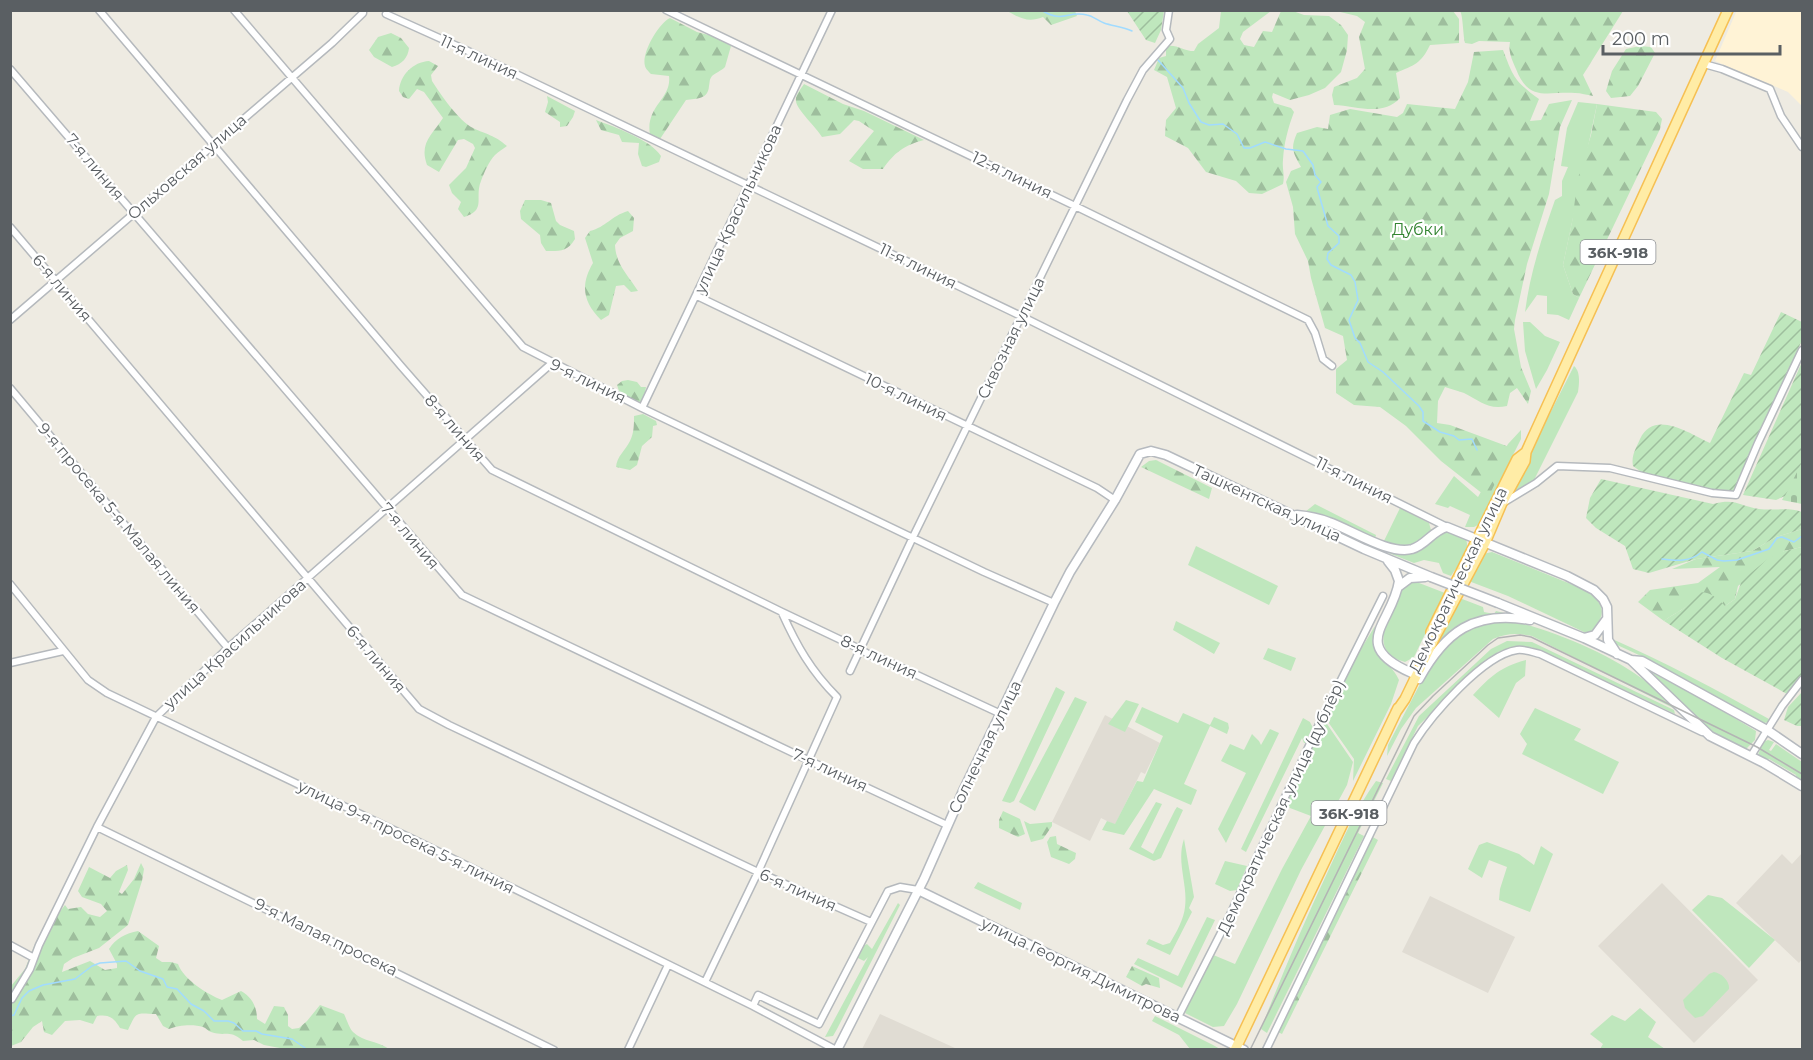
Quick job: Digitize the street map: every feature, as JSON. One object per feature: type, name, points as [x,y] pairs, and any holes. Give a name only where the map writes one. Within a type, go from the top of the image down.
[{"type":"main road","name":"Демократическая улица","points":[[1239,1048],[1396,712],[1412,673],[1525,461],[1526,452],[1728,10]]},
{"type":"main road","name":"Солнечная улица","points":[[836,1050],[918,890],[1054,603],[1137,459],[1145,452]]},
{"type":"main road","name":"Ташкентская улица","points":[[1145,452],[1159,452],[1387,560],[1549,624]]},
{"type":"main road","name":"Демократическая улица","points":[[1396,712],[1405,699],[1481,541],[1517,459],[1526,452]]},
{"type":"main road","points":[[1291,514],[1331,523],[1396,549],[1410,550],[1421,546],[1438,529],[1446,527],[1567,576],[1594,590],[1603,599],[1608,613],[1608,640],[1617,654]]},
{"type":"main road","points":[[1387,560],[1398,576],[1398,586],[1379,629],[1378,641],[1385,658],[1412,673]]},
{"type":"main road","points":[[1398,586],[1410,578],[1430,577]]},
{"type":"main road","points":[[1405,699],[1440,646],[1456,632],[1483,620],[1505,618],[1549,624],[1631,660],[1642,661],[1767,730],[1803,754]]},
{"type":"main road","points":[[1584,638],[1595,635],[1607,620]]},
{"type":"main road","points":[[1631,660],[1710,736],[1803,786]]},
{"type":"main road","name":"улица Георгия Димитрова","points":[[918,890],[1239,1048]]},
{"type":"street","name":"8-я линия","points":[[99,10],[492,470],[860,649],[870,656],[887,661],[1001,714]]},
{"type":"street","name":"9-я линия","points":[[234,10],[523,347],[642,408],[984,572],[1054,603]]},
{"type":"street","name":"12-я линия","points":[[666,10],[1308,320],[1316,333],[1323,358],[1332,366]]},
{"type":"street","name":"улица Красильникова","points":[[642,408],[832,10]]},
{"type":"street","name":"Сквозная улица","points":[[850,671],[1021,315],[1143,70],[1170,39],[1166,30],[1169,10]]},
{"type":"street","name":"Ольховская улица","points":[[10,320],[332,43],[363,12]]},
{"type":"street","name":"11-я линия","points":[[386,14],[1021,315],[1446,527]]},
{"type":"street","points":[[1704,64],[1770,89],[1781,116],[1803,147]]},
{"type":"street","name":"7-я линия","points":[[10,69],[462,595],[948,825]]},
{"type":"street","name":"6-я линия","points":[[10,227],[419,709],[758,872],[871,922]]},
{"type":"street","name":"10-я линия","points":[[697,296],[1097,488],[1115,500]]},
{"type":"street","points":[[1502,503],[1536,483],[1557,466],[1610,468],[1712,493],[1736,495],[1758,442],[1803,350]]},
{"type":"street","name":"улица Красильникова","points":[[11,998],[24,982],[97,826],[156,717],[228,648],[552,363]]},
{"type":"street","name":"9-я просека 5-я Малая линия","points":[[10,388],[228,648]]},
{"type":"street","name":"улица 9-я просека 5-я линия","points":[[10,584],[63,651],[96,686],[705,982],[836,1050]]},
{"type":"street","name":"Демократическая улица (дублёр)","points":[[1178,1017],[1229,917],[1321,720],[1383,596]]},
{"type":"street","points":[[705,982],[758,872],[837,697],[822,682],[800,651],[782,612]]},
{"type":"street","points":[[1266,1050],[1414,743],[1426,723],[1493,660],[1518,650],[1540,654],[1710,736]]},
{"type":"street","points":[[10,663],[63,651]]},
{"type":"street","points":[[1751,756],[1782,706],[1803,680]]},
{"type":"street","name":"9-я Малая просека","points":[[97,826],[554,1050]]},
{"type":"street","points":[[753,1006],[758,995],[819,1024],[888,891],[900,887],[918,890]]},
{"type":"street","points":[[10,945],[34,958]]},
{"type":"street","points":[[628,1050],[668,965]]},
{"type":"street","points":[[788,1024],[794,1012]]},
{"type":"shaded area","points":[[1737,10],[1802,11],[1802,106],[1788,92],[1715,61]]},
{"type":"shaded area","points":[[1105,715],[1160,743],[1145,774],[1141,772],[1115,825],[1101,818],[1090,841],[1052,822]]},
{"type":"shaded area","points":[[1802,853],[1802,959],[1799,963],[1736,903],[1782,854],[1792,864]]},
{"type":"shaded area","points":[[1662,883],[1758,980],[1694,1043],[1598,946]]},
{"type":"shaded area","points":[[1430,896],[1515,937],[1488,993],[1402,952]]},
{"type":"shaded area","points":[[880,1014],[955,1048],[954,1050],[862,1049]]},
{"type":"green space","points":[[1007,11],[1075,11],[1077,16],[1051,25],[1043,17],[1028,20]]},
{"type":"green space","points":[[1127,11],[1164,11],[1161,30],[1155,43],[1146,40]]},
{"type":"green space","points":[[1221,11],[1271,11],[1243,32],[1240,39],[1244,45],[1254,47],[1263,31],[1272,32],[1281,11],[1329,16],[1341,25],[1348,35],[1347,50],[1341,72],[1325,88],[1290,100],[1273,93],[1274,103],[1291,108],[1294,112],[1284,148],[1283,184],[1262,194],[1249,193],[1236,181],[1206,172],[1188,148],[1165,136],[1166,120],[1176,108],[1167,77],[1154,70],[1159,58],[1166,56],[1166,46],[1194,51],[1198,44],[1219,28]]},
{"type":"green space","points":[[1336,11],[1453,11],[1459,19],[1459,43],[1430,45],[1416,63],[1396,73],[1400,98],[1393,104],[1378,109],[1334,105],[1332,95],[1334,87],[1357,78],[1365,69],[1359,37],[1365,22],[1357,16]]},
{"type":"green space","points":[[1460,11],[1623,11],[1583,75],[1593,96],[1533,91],[1521,80],[1510,53],[1510,42],[1465,43]]},
{"type":"green space","points":[[670,18],[697,32],[716,37],[731,46],[725,67],[712,76],[707,94],[701,98],[686,100],[660,139],[650,135],[651,117],[667,91],[669,76],[651,74],[645,67],[644,60],[652,39]]},
{"type":"green space","points":[[391,33],[401,38],[409,48],[404,60],[392,67],[374,57],[369,50],[378,37]]},
{"type":"green space","points":[[1640,46],[1651,47],[1655,53],[1638,86],[1630,96],[1611,98],[1606,91],[1612,71],[1626,49]]},
{"type":"green space","name":"Дубки","points":[[1503,50],[1516,79],[1539,99],[1530,121],[1541,120],[1549,104],[1572,100],[1560,127],[1549,194],[1527,264],[1515,320],[1514,329],[1521,367],[1531,391],[1528,404],[1517,388],[1510,393],[1507,406],[1489,406],[1464,393],[1445,387],[1438,401],[1437,423],[1450,425],[1512,448],[1488,498],[1441,461],[1406,426],[1380,407],[1354,405],[1336,393],[1336,369],[1347,360],[1343,336],[1325,328],[1308,261],[1295,234],[1293,207],[1286,182],[1291,171],[1301,167],[1293,150],[1297,133],[1317,127],[1328,129],[1330,115],[1350,109],[1397,117],[1403,113],[1407,104],[1455,109],[1468,82],[1474,52]]},
{"type":"green space","points":[[429,61],[438,66],[431,75],[432,81],[456,114],[468,125],[507,146],[495,155],[487,167],[479,187],[478,207],[464,217],[458,209],[461,202],[452,193],[449,185],[466,168],[475,148],[473,144],[464,139],[458,140],[439,172],[427,165],[426,145],[443,118],[424,92],[417,89],[409,99],[403,97],[399,91],[408,70]]},
{"type":"green space","points":[[804,84],[924,140],[900,150],[883,169],[863,169],[849,161],[874,131],[854,120],[840,134],[822,137],[797,104],[796,97]]},
{"type":"green space","points":[[547,96],[575,111],[567,126],[560,127],[560,122],[545,112]]},
{"type":"green space","points":[[1578,102],[1597,104],[1563,265],[1573,294],[1579,298],[1569,320],[1558,315],[1547,314],[1547,296],[1537,295],[1525,312],[1541,241],[1555,200],[1562,196],[1562,181],[1568,167],[1561,166],[1567,128]]},
{"type":"green space","points":[[1597,104],[1656,112],[1662,119],[1660,129],[1579,298],[1573,294],[1563,265],[1578,178],[1591,135]]},
{"type":"green space","points":[[596,120],[613,126],[649,145],[661,156],[659,162],[646,167],[642,166],[638,154],[639,143],[622,142],[619,135],[601,130]]},
{"type":"green space","points":[[525,200],[541,200],[551,203],[556,221],[574,231],[575,239],[566,249],[546,251],[541,243],[540,235],[521,219],[520,211]]},
{"type":"green space","points":[[628,211],[634,218],[633,231],[620,238],[615,245],[623,270],[638,291],[631,292],[624,285],[616,286],[609,315],[601,320],[590,307],[585,293],[586,279],[593,263],[585,238],[590,231]]},
{"type":"green space","points":[[1781,312],[1802,322],[1802,340],[1734,495],[1647,476],[1633,466],[1633,455],[1640,439],[1646,430],[1654,426],[1663,424],[1682,429],[1710,443],[1744,373],[1751,375]]},
{"type":"green space","points":[[1523,322],[1530,322],[1545,336],[1560,342],[1536,389],[1525,351]]},
{"type":"green space","points":[[1802,362],[1802,462],[1785,496],[1776,500],[1743,495]]},
{"type":"green space","points":[[1574,366],[1579,375],[1578,392],[1531,486],[1507,498]]},
{"type":"green space","points":[[628,380],[637,382],[641,387],[646,387],[643,402],[637,405],[620,394],[617,385]]},
{"type":"green space","points":[[643,414],[656,421],[657,425],[653,426],[652,437],[642,446],[637,465],[630,470],[616,467],[631,438],[634,416]]},
{"type":"green space","points":[[1521,430],[1521,439],[1478,525],[1465,527],[1470,515],[1450,506],[1448,508],[1435,504],[1454,476],[1478,497],[1508,444]]},
{"type":"green space","points":[[1156,460],[1212,488],[1209,499],[1141,467],[1149,461]]},
{"type":"green space","points":[[1802,461],[1802,504],[1782,500]]},
{"type":"green space","points":[[1601,479],[1713,504],[1733,502],[1752,508],[1802,512],[1802,529],[1776,537],[1752,551],[1696,559],[1649,573],[1633,569],[1625,546],[1596,528],[1586,518],[1590,498]]},
{"type":"green space","points":[[1315,504],[1376,535],[1375,539],[1305,512]]},
{"type":"green space","points":[[1400,508],[1429,523],[1431,530],[1421,540],[1410,545],[1397,547],[1382,545]]},
{"type":"green space","points":[[1802,529],[1802,547],[1784,551],[1738,586],[1735,599],[1725,606],[1690,603],[1664,621],[1638,602],[1650,590],[1698,583],[1720,567],[1672,569],[1696,559],[1752,551],[1776,537]]},
{"type":"green space","points":[[1446,530],[1466,539],[1467,544],[1463,559],[1451,576],[1443,573],[1439,563],[1424,560],[1414,563],[1386,552],[1410,554],[1424,548],[1439,532]]},
{"type":"green space","points":[[1196,546],[1278,586],[1269,605],[1188,565]]},
{"type":"green space","points":[[1802,547],[1802,677],[1787,694],[1722,658],[1664,621],[1685,607],[1692,594],[1702,592],[1710,594],[1725,606],[1735,599],[1742,580],[1769,558],[1784,551]]},
{"type":"green space","points":[[1492,552],[1583,589],[1596,598],[1602,613],[1592,632],[1586,633],[1508,596],[1466,580],[1483,554]]},
{"type":"green space","points":[[1414,581],[1445,593],[1414,657],[1405,662],[1393,657],[1386,649],[1383,640],[1384,629],[1402,585]]},
{"type":"green space","points":[[1457,597],[1483,607],[1484,612],[1504,613],[1473,621],[1425,661]]},
{"type":"green space","points":[[1508,620],[1581,644],[1617,662],[1648,683],[1675,709],[1532,636],[1508,635],[1493,639],[1416,708],[1401,729],[1387,756],[1388,745],[1440,646],[1475,623]]},
{"type":"green space","points":[[1176,621],[1220,643],[1214,654],[1173,630]]},
{"type":"green space","points":[[1375,626],[1376,653],[1399,680],[1391,704],[1353,781],[1354,759],[1326,719],[1353,662]]},
{"type":"green space","points":[[1610,638],[1710,687],[1769,719],[1768,722],[1761,724],[1652,661],[1615,644]]},
{"type":"green space","points":[[1507,641],[1532,642],[1674,710],[1675,714],[1531,647],[1512,647],[1498,652],[1485,662],[1418,726],[1391,781],[1386,779],[1419,716],[1491,649]]},
{"type":"green space","points":[[1268,648],[1296,658],[1291,671],[1263,659]]},
{"type":"green space","points":[[1526,660],[1525,676],[1516,683],[1499,718],[1473,695],[1496,673]]},
{"type":"green space","points":[[1639,666],[1703,699],[1756,731],[1755,740],[1746,749],[1711,732]]},
{"type":"green space","points":[[1056,687],[1065,692],[1014,801],[1010,803],[1002,801]]},
{"type":"green space","points":[[1802,692],[1802,726],[1797,726],[1784,720],[1788,707]]},
{"type":"green space","points":[[1075,697],[1087,702],[1035,811],[1019,802]]},
{"type":"green space","points":[[1126,700],[1139,704],[1125,732],[1108,724]]},
{"type":"green space","points":[[1142,707],[1178,723],[1183,713],[1210,725],[1214,717],[1228,723],[1229,728],[1227,734],[1210,726],[1184,784],[1197,790],[1191,805],[1154,789],[1124,835],[1102,830],[1107,821],[1115,824],[1137,781],[1143,782],[1163,736],[1135,722]]},
{"type":"green space","points":[[1535,708],[1581,729],[1574,740],[1619,762],[1603,794],[1522,754],[1527,744],[1520,734]]},
{"type":"green space","points":[[1303,718],[1310,722],[1313,728],[1307,743],[1304,743],[1302,738],[1246,852],[1241,849]]},
{"type":"green space","points":[[1325,721],[1353,762],[1347,785],[1301,870],[1237,1004],[1224,1026],[1213,1027],[1185,1013],[1211,954],[1235,964],[1311,816],[1282,805]]},
{"type":"green space","points":[[1270,729],[1279,733],[1226,843],[1218,829],[1246,773],[1221,761],[1230,744],[1244,750],[1252,734],[1261,745]]},
{"type":"green space","points":[[1768,740],[1774,742],[1769,750],[1771,751],[1776,744],[1802,762],[1802,783],[1796,775],[1769,759],[1762,760],[1758,755],[1763,742]]},
{"type":"green space","points":[[1376,781],[1383,783],[1358,833],[1364,836],[1267,1033],[1261,1029],[1285,968],[1351,822]]},
{"type":"green space","points":[[1156,802],[1162,804],[1141,847],[1153,854],[1177,807],[1183,810],[1161,858],[1154,861],[1129,849]]},
{"type":"green space","points":[[1003,811],[1020,819],[1025,834],[1018,837],[999,828],[999,820]]},
{"type":"green space","points":[[1024,821],[1030,824],[1052,822],[1052,826],[1043,839],[1031,842]]},
{"type":"green space","points":[[1056,836],[1057,844],[1076,853],[1075,859],[1069,864],[1051,857],[1047,842],[1050,837]]},
{"type":"green space","points":[[1371,836],[1378,840],[1282,1034],[1276,1031]]},
{"type":"green space","points":[[1184,839],[1194,897],[1189,908],[1192,912],[1170,955],[1146,944],[1149,939],[1163,945],[1170,943],[1181,921],[1185,898],[1181,856]]},
{"type":"green space","points":[[1487,842],[1519,854],[1534,865],[1541,846],[1553,854],[1530,912],[1499,900],[1507,867],[1489,860],[1482,878],[1468,869],[1479,845]]},
{"type":"green space","points":[[1225,861],[1247,866],[1237,890],[1230,891],[1215,884]]},
{"type":"green space","points":[[141,863],[144,869],[142,881],[128,925],[99,948],[64,964],[62,972],[90,961],[105,970],[117,968],[109,949],[121,937],[138,931],[159,946],[156,958],[162,962],[178,964],[185,976],[210,994],[222,1000],[241,991],[245,993],[253,1003],[257,1019],[265,1024],[274,1006],[284,1007],[288,1015],[288,1026],[292,1029],[299,1028],[320,1005],[344,1014],[350,1028],[357,1035],[389,1049],[285,1049],[264,1045],[254,1040],[243,1041],[234,1035],[210,1032],[199,1026],[169,1029],[163,1026],[156,1014],[144,1013],[135,1016],[128,1030],[120,1028],[111,1018],[97,1016],[93,1024],[80,1020],[65,1021],[52,1035],[44,1032],[42,1021],[33,1027],[21,1042],[11,1046],[11,986],[25,969],[35,944],[65,905],[68,909],[81,907],[88,914],[100,917],[107,911],[101,904],[82,897],[78,891],[89,867],[110,878],[116,871],[127,865],[128,870],[119,892],[122,894],[134,879]]},
{"type":"green space","points":[[978,882],[1022,903],[1020,910],[974,888]]},
{"type":"green space","points":[[1708,895],[1722,898],[1775,940],[1749,968],[1692,910]]},
{"type":"green space","points":[[898,903],[900,905],[837,1029],[833,1036],[825,1037],[868,957],[864,961],[856,957],[861,947],[867,944],[872,949]]},
{"type":"green space","points":[[1207,917],[1215,920],[1182,988],[1134,964],[1138,958],[1178,976]]},
{"type":"green space","points":[[1132,966],[1159,978],[1160,988],[1146,984],[1142,986],[1126,977]]},
{"type":"green space","points":[[1714,972],[1725,978],[1729,989],[1703,1016],[1695,1018],[1685,1008],[1683,1000],[1709,974]]},
{"type":"green space","points":[[1640,1008],[1656,1022],[1648,1037],[1665,1049],[1600,1049],[1603,1044],[1590,1034],[1612,1015],[1625,1021]]},
{"type":"green space","points":[[1155,1016],[1220,1049],[1190,1049],[1179,1035],[1152,1021]]},
{"type":"waterway","points":[[1041,10],[1055,16],[1087,15],[1104,23],[1132,31]]},
{"type":"waterway","points":[[1158,60],[1183,88],[1201,122],[1209,125],[1223,124],[1237,134],[1244,148],[1265,142],[1286,149],[1303,151],[1321,182],[1317,187],[1328,226],[1339,236],[1339,243],[1328,253],[1327,259],[1331,265],[1351,275],[1355,282],[1358,300],[1349,320],[1355,338],[1360,343],[1368,362],[1383,372],[1419,406],[1423,412],[1423,421],[1459,440],[1472,439],[1477,450]]},
{"type":"waterway","points":[[1662,559],[1683,560],[1693,558],[1702,552],[1717,560],[1737,560],[1769,549],[1777,538],[1782,537],[1794,542],[1802,536]]},
{"type":"waterway","points":[[10,1016],[14,1015],[22,998],[29,991],[43,985],[75,979],[100,963],[126,961],[140,971],[163,979],[167,987],[177,989],[191,1004],[204,1011],[214,1021],[234,1023],[243,1031],[256,1031],[292,1039],[308,1050]]},
{"type":"tram line","points":[[1250,1050],[1414,716],[1498,638],[1520,635],[1531,637],[1757,747],[1802,774]]}]
